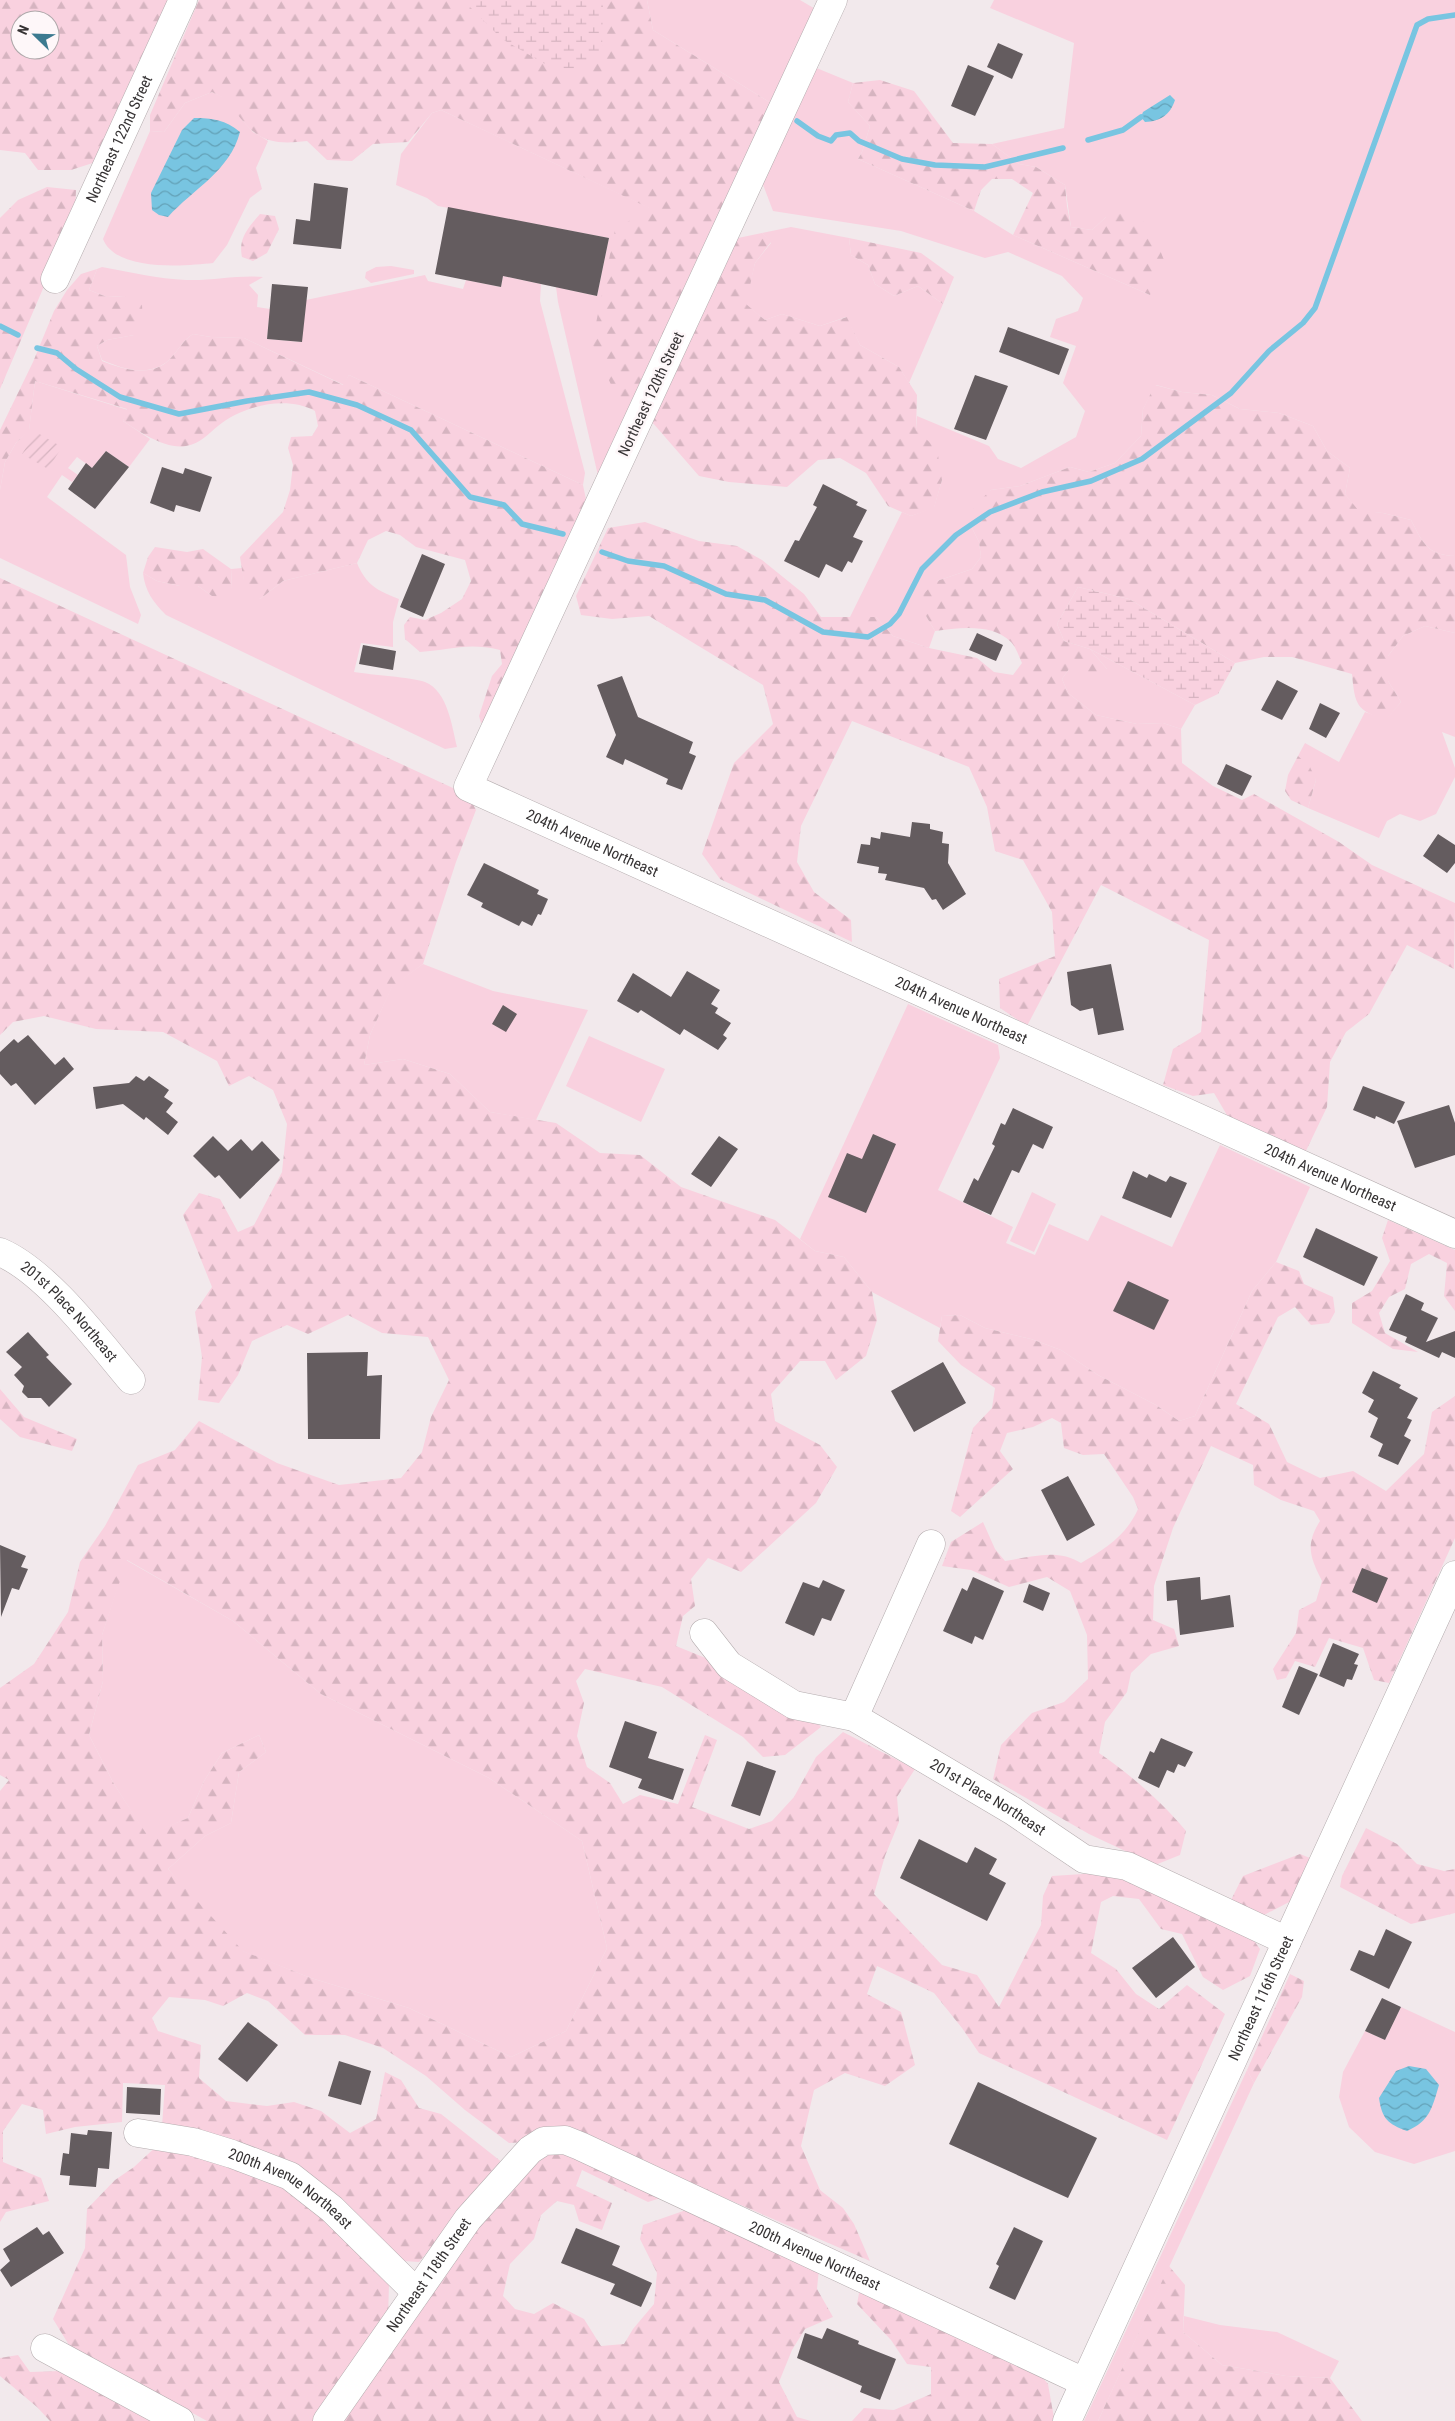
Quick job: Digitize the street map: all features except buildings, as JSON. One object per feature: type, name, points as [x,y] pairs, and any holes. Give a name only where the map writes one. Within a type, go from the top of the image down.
[{"type":"street","name":"Northeast 122nd Street","points":[[55,280],[183,0]]},
{"type":"street","name":"Northeast 120th Street","points":[[468,788],[833,0]]},
{"type":"street","name":"204th Avenue Northeast","points":[[468,788],[568,831],[1020,1039],[1455,1234]]},
{"type":"street","name":"201st Place Northeast","points":[[0,1252],[17,1260],[71,1310],[131,1380]]},
{"type":"street","points":[[854,1717],[931,1544]]},
{"type":"street","name":"Northeast 116th Street","points":[[1067,2421],[1455,1575]]},
{"type":"street","name":"201st Place Northeast","points":[[704,1633],[730,1666],[794,1705],[854,1717],[1013,1811],[1084,1859],[1128,1866],[1287,1941]]},
{"type":"street","name":"200th Avenue Northeast","points":[[138,2133],[201,2144],[290,2176],[332,2209],[416,2292]]},
{"type":"street","name":"200th Avenue Northeast","points":[[544,2141],[565,2140],[580,2146],[1084,2382]]},
{"type":"street","name":"Northeast 118th Street","points":[[327,2421],[468,2219],[530,2150],[544,2141]]},
{"type":"street","points":[[45,2348],[180,2421]]},
{"type":"green space","points":[[0,0],[171,0],[99,161],[71,170],[38,170],[25,153],[0,150]]},
{"type":"green space","points":[[199,0],[647,0],[653,30],[774,105],[633,414],[613,389],[592,343],[615,230],[649,208],[441,110],[432,113],[408,142],[373,144],[352,161],[327,160],[307,141],[280,142],[264,138],[250,129],[228,102],[212,92],[185,103],[164,132],[150,131],[150,115]]},
{"type":"green space","points":[[463,0],[603,0],[602,52],[569,78],[502,39]]},
{"type":"green space","points":[[647,0],[800,0],[817,10],[774,105],[653,30]]},
{"type":"green space","points":[[994,0],[1455,0],[1455,556],[1438,553],[1427,546],[1411,520],[1383,513],[1358,511],[1345,494],[1350,468],[1327,451],[1313,426],[1279,413],[1240,409],[1212,395],[1182,392],[1156,385],[1143,409],[1141,436],[1115,463],[1089,472],[1070,467],[1020,486],[991,490],[971,526],[979,542],[981,557],[972,569],[937,581],[926,616],[935,631],[929,648],[893,636],[876,617],[850,617],[902,512],[911,516],[934,507],[942,480],[916,430],[917,416],[989,446],[998,459],[1021,468],[1076,437],[1085,411],[1063,383],[1076,346],[1050,337],[1056,319],[1078,311],[1083,298],[1062,276],[1008,252],[985,258],[901,231],[773,211],[762,182],[814,67],[853,83],[848,102],[870,126],[858,159],[974,211],[1013,235],[1150,295],[1106,217],[1092,230],[1071,227],[1065,185],[1036,167],[1019,164],[992,144],[1064,128],[1074,43],[990,8]]},
{"type":"green space","points":[[880,80],[914,91],[953,143],[992,144],[1019,164],[1036,167],[1065,185],[1071,227],[1092,230],[1106,217],[1128,209],[1151,228],[1164,260],[1150,295],[1013,235],[1033,193],[1012,179],[992,179],[981,190],[974,211],[858,159],[870,126],[848,102],[853,83]]},
{"type":"green space","points":[[212,92],[229,100],[253,132],[268,141],[256,168],[262,189],[250,198],[227,245],[213,263],[186,265],[136,262],[110,250],[103,239],[150,131],[164,132],[185,103]]},
{"type":"green space","points":[[441,110],[650,208],[633,414],[599,480],[556,287],[597,296],[609,238],[438,206],[427,198],[396,185],[401,154],[432,113]]},
{"type":"green space","points":[[47,187],[76,190],[75,214],[0,389],[0,218],[18,200]]},
{"type":"green space","points":[[260,214],[275,216],[279,229],[267,253],[253,261],[242,257],[241,244],[248,229]]},
{"type":"green space","points":[[791,227],[849,238],[851,255],[868,265],[875,284],[894,296],[918,286],[943,304],[909,383],[899,367],[860,345],[846,317],[820,326],[782,314],[765,320],[745,304],[755,263],[771,243],[762,233]]},
{"type":"green space","points":[[762,233],[771,242],[755,263],[746,304],[765,320],[782,314],[820,326],[847,317],[860,345],[899,367],[917,395],[916,430],[937,449],[942,480],[934,508],[911,516],[888,506],[866,473],[840,458],[818,460],[787,487],[729,482],[699,476],[652,422],[733,239]]},
{"type":"green space","points":[[849,238],[921,253],[954,277],[943,304],[918,286],[894,296],[875,284],[868,265],[851,255]]},
{"type":"green space","points":[[391,266],[414,270],[414,274],[371,283],[365,278],[366,272],[376,267]]},
{"type":"green space","points":[[102,267],[176,279],[263,277],[249,285],[258,295],[257,307],[270,309],[267,339],[301,342],[306,300],[425,275],[428,281],[463,289],[466,280],[501,287],[503,276],[541,284],[540,301],[585,473],[583,485],[349,375],[344,385],[244,338],[211,337],[193,334],[169,360],[153,369],[127,369],[102,360],[97,346],[107,340],[134,335],[124,296],[107,297],[89,290],[97,269]]},
{"type":"green space","points":[[97,269],[89,290],[107,297],[124,296],[142,305],[143,324],[134,335],[107,340],[97,346],[102,361],[127,369],[153,369],[162,366],[169,360],[193,334],[211,337],[244,338],[343,385],[349,375],[583,485],[589,514],[488,721],[481,723],[479,716],[492,676],[502,664],[500,650],[468,647],[420,652],[405,639],[404,625],[410,617],[425,620],[441,613],[462,599],[471,581],[465,560],[416,547],[400,535],[386,531],[368,540],[357,563],[283,581],[260,599],[246,595],[240,557],[283,512],[290,490],[293,465],[288,448],[291,437],[312,436],[318,426],[315,411],[303,406],[278,403],[252,408],[228,419],[196,443],[178,446],[153,439],[123,421],[127,409],[35,381],[29,431],[16,443],[5,462],[0,490],[0,430],[33,362],[54,311],[67,290],[81,274]]},
{"type":"green space","points":[[35,381],[128,410],[123,421],[150,439],[129,467],[106,451],[92,468],[77,457],[68,468],[78,475],[72,482],[62,475],[47,497],[126,555],[130,587],[141,615],[138,624],[0,558],[0,490],[5,462],[16,443],[29,430]]},
{"type":"green space","points":[[1155,385],[1182,392],[1212,395],[1240,409],[1279,413],[1313,426],[1327,451],[1350,468],[1345,494],[1358,510],[1383,513],[1411,520],[1427,546],[1438,553],[1455,556],[1455,633],[1425,626],[1403,636],[1388,656],[1388,681],[1401,702],[1386,720],[1368,713],[1359,705],[1354,693],[1352,674],[1292,657],[1264,657],[1235,663],[1129,599],[1078,587],[1057,624],[1064,641],[1090,649],[1107,669],[1098,683],[1069,669],[1062,679],[1068,693],[1096,715],[1137,724],[1163,723],[1181,729],[1182,763],[1213,786],[1242,800],[1254,794],[1339,842],[1372,865],[1455,903],[1454,969],[1407,945],[1369,1014],[1346,1032],[1330,1062],[1327,1107],[1304,1155],[1231,1122],[1214,1093],[1193,1096],[1163,1085],[1173,1049],[1201,1032],[1209,940],[1101,885],[1027,1026],[1000,1008],[999,979],[1055,956],[1052,912],[1023,860],[995,851],[987,807],[969,767],[852,721],[801,826],[797,862],[814,892],[851,920],[852,942],[720,879],[702,854],[734,763],[773,724],[763,685],[649,616],[612,619],[581,615],[576,596],[608,528],[645,522],[699,541],[737,546],[762,560],[804,594],[821,617],[876,617],[893,636],[929,648],[977,658],[994,672],[1013,675],[1022,663],[1011,642],[1003,636],[985,629],[965,628],[935,631],[926,616],[923,594],[937,581],[972,569],[981,557],[979,542],[971,526],[974,506],[991,490],[1020,486],[1070,467],[1089,472],[1115,463],[1141,436],[1143,409]]},
{"type":"green space","points":[[36,432],[62,447],[48,469],[22,454]]},
{"type":"green space","points":[[155,547],[187,552],[203,549],[231,569],[232,587],[223,597],[212,596],[198,586],[180,586],[157,581],[143,573],[148,557]]},
{"type":"green space","points":[[357,563],[364,577],[373,586],[399,599],[393,622],[393,647],[361,643],[354,672],[418,680],[433,687],[439,693],[448,710],[457,747],[445,749],[166,615],[150,596],[143,573],[157,581],[180,586],[198,586],[212,596],[232,587],[231,569],[242,568],[244,580],[260,599],[283,581]]},
{"type":"green space","points":[[0,578],[468,795],[476,810],[456,862],[423,964],[392,987],[370,1035],[364,1065],[403,1059],[450,1074],[490,1112],[556,1123],[600,1153],[640,1155],[681,1187],[775,1220],[815,1251],[844,1257],[872,1292],[877,1320],[866,1356],[836,1380],[825,1361],[800,1361],[771,1394],[775,1421],[820,1445],[837,1467],[816,1503],[741,1572],[708,1558],[691,1579],[695,1606],[683,1616],[676,1646],[713,1661],[814,1718],[821,1727],[785,1755],[763,1757],[743,1737],[662,1687],[585,1669],[576,1681],[584,1703],[577,1736],[587,1767],[610,1783],[623,1804],[640,1795],[678,1804],[705,1735],[717,1740],[692,1807],[749,1829],[772,1821],[794,1797],[816,1757],[843,1732],[915,1769],[897,1797],[899,1822],[885,1856],[874,1894],[942,1965],[977,1975],[999,2007],[1041,1925],[1043,1896],[1052,1876],[1099,1873],[1141,1880],[1249,1934],[1260,1949],[1250,1976],[1223,1990],[1203,1977],[1182,1934],[1161,1929],[1139,1899],[1113,1896],[1101,1902],[1091,1953],[1116,1969],[1136,1994],[1159,2009],[1187,1985],[1225,2014],[1167,2140],[979,2053],[934,1993],[877,1966],[867,1994],[901,2012],[915,2065],[885,2086],[845,2073],[814,2090],[801,2146],[820,2190],[843,2208],[854,2224],[870,2261],[628,2156],[527,2142],[509,2143],[465,2110],[426,2076],[383,2048],[345,2035],[305,2035],[268,2001],[247,1993],[223,2006],[205,2000],[169,1997],[152,2018],[158,2031],[201,2045],[199,2078],[226,2101],[267,2106],[294,2102],[321,2111],[350,2133],[376,2119],[385,2072],[401,2080],[419,2108],[441,2114],[503,2163],[419,2262],[403,2261],[346,2212],[162,2126],[165,2085],[123,2083],[122,2122],[75,2127],[46,2134],[43,2110],[22,2104],[3,2131],[3,2162],[41,2178],[49,2201],[6,2212],[0,2222],[0,1791],[9,1780],[0,1775],[0,1688],[34,1664],[68,1612],[80,1562],[105,1526],[138,1465],[175,1450],[199,1421],[277,1463],[339,1485],[401,1478],[422,1452],[431,1417],[449,1380],[428,1337],[382,1333],[348,1315],[308,1334],[287,1325],[252,1341],[238,1375],[219,1403],[198,1400],[202,1357],[195,1312],[212,1287],[183,1215],[199,1193],[220,1199],[238,1232],[254,1225],[282,1172],[287,1124],[273,1090],[249,1076],[229,1086],[217,1061],[163,1032],[96,1029],[44,1016],[13,1022],[0,1035]],"holes":[[[127,1560],[233,1621],[321,1694],[489,1778],[582,1841],[607,1948],[566,2031],[511,2057],[409,2008],[311,1978],[243,1951],[168,1869],[205,1836],[231,1823],[239,1772],[266,1752],[259,1735],[222,1753],[204,1781],[188,1818],[147,1835],[114,1784],[89,1735],[103,1681],[102,1635]]]},
{"type":"green space","points":[[1078,587],[1129,599],[1235,663],[1218,694],[1195,705],[1090,649],[1064,641],[1057,624]]},
{"type":"green space","points":[[1425,626],[1455,633],[1455,737],[1442,732],[1455,768],[1455,777],[1436,814],[1420,821],[1400,814],[1387,821],[1379,838],[1308,808],[1316,780],[1298,756],[1305,743],[1339,762],[1365,712],[1386,719],[1401,702],[1388,681],[1388,656],[1403,636]]},
{"type":"green space","points":[[1090,649],[1195,705],[1181,729],[1163,723],[1137,724],[1096,715],[1068,693],[1062,679],[1069,669],[1107,669]]},
{"type":"green space","points":[[1298,756],[1310,767],[1316,780],[1308,808],[1291,800],[1285,791],[1288,775]]},
{"type":"green space","points":[[423,964],[493,991],[588,1010],[536,1120],[490,1112],[450,1074],[403,1059],[364,1065],[370,1035],[392,986]]},
{"type":"green space","points":[[908,1004],[998,1045],[1000,1058],[938,1190],[1013,1227],[1006,1243],[1035,1255],[1049,1224],[1088,1241],[1101,1215],[1172,1247],[1220,1145],[1310,1187],[1276,1262],[1252,1291],[1195,1416],[1179,1421],[1156,1405],[1098,1375],[1061,1350],[1031,1339],[985,1328],[960,1315],[942,1316],[940,1328],[872,1292],[844,1257],[815,1251],[800,1239]]},
{"type":"green space","points":[[589,1036],[665,1069],[641,1122],[566,1086]]},
{"type":"green space","points":[[1032,1192],[1056,1204],[1034,1252],[1010,1241]]},
{"type":"green space","points":[[1388,1220],[1455,1250],[1455,1311],[1444,1296],[1447,1263],[1429,1254],[1411,1264],[1405,1289],[1389,1297],[1379,1313],[1385,1333],[1418,1352],[1393,1349],[1352,1323],[1352,1303],[1372,1291],[1390,1261],[1382,1238]]},
{"type":"green space","points":[[1276,1262],[1299,1271],[1304,1284],[1333,1297],[1335,1312],[1329,1323],[1311,1325],[1295,1307],[1278,1317],[1236,1404],[1269,1424],[1287,1462],[1320,1478],[1353,1471],[1386,1491],[1424,1454],[1432,1412],[1455,1396],[1455,1538],[1389,1683],[1374,1680],[1363,1648],[1329,1638],[1315,1667],[1295,1661],[1286,1678],[1277,1680],[1273,1669],[1296,1633],[1299,1610],[1316,1601],[1322,1581],[1311,1551],[1312,1537],[1320,1521],[1314,1511],[1281,1500],[1254,1485],[1253,1465],[1211,1446],[1173,1528],[1154,1586],[1153,1620],[1174,1629],[1179,1646],[1151,1654],[1131,1673],[1127,1692],[1105,1722],[1099,1753],[1145,1789],[1186,1831],[1180,1855],[1155,1865],[1089,1834],[993,1779],[1001,1745],[1032,1713],[1064,1702],[1088,1679],[1087,1635],[1070,1591],[1047,1577],[1009,1587],[971,1570],[942,1566],[951,1542],[983,1522],[995,1549],[1005,1561],[1053,1555],[1072,1558],[1081,1563],[1114,1541],[1127,1527],[1138,1509],[1133,1497],[1104,1454],[1083,1455],[1064,1448],[1061,1423],[1052,1418],[1033,1427],[1007,1433],[1000,1451],[1013,1469],[960,1517],[951,1511],[973,1428],[992,1408],[995,1388],[961,1365],[938,1341],[942,1316],[960,1315],[985,1328],[1031,1339],[1061,1350],[1098,1375],[1156,1405],[1179,1421],[1195,1416],[1252,1291]]},
{"type":"green space","points":[[0,1389],[24,1417],[77,1439],[72,1451],[20,1437],[0,1419]]},
{"type":"green space","points":[[126,1560],[233,1621],[321,1694],[489,1778],[582,1841],[607,1948],[566,2031],[511,2057],[409,2008],[311,1978],[237,1949],[168,1869],[205,1836],[231,1823],[239,1772],[266,1752],[259,1735],[222,1753],[204,1781],[188,1818],[147,1836],[114,1784],[89,1735],[103,1681],[102,1635]]},
{"type":"green space","points":[[1366,1828],[1397,1844],[1417,1864],[1444,1871],[1455,1869],[1455,1913],[1411,1924],[1340,1887],[1342,1876]]},
{"type":"green space","points":[[1300,1854],[1310,1858],[1291,1901],[1264,1915],[1231,1900],[1243,1876]]},
{"type":"green space","points":[[1290,1974],[1304,1981],[1302,1997],[1254,2083],[1247,2070]]},
{"type":"green space","points":[[1401,2007],[1455,2032],[1455,2151],[1414,2164],[1375,2152],[1349,2127],[1339,2097],[1343,2072],[1365,2031],[1385,2040]]},
{"type":"green space","points":[[1247,2070],[1254,2083],[1098,2421],[1084,2421]]},
{"type":"green space","points":[[159,2144],[255,2172],[305,2199],[389,2284],[388,2319],[317,2421],[207,2421],[118,2372],[72,2350],[53,2319],[85,2248],[87,2209],[115,2180],[134,2167]]},
{"type":"green space","points":[[561,2151],[670,2195],[648,2202],[582,2170],[576,2186],[612,2203],[602,2230],[579,2221],[574,2205],[557,2201],[541,2215],[534,2239],[510,2264],[503,2296],[515,2309],[534,2314],[553,2303],[584,2319],[601,2346],[624,2344],[633,2329],[654,2304],[657,2273],[640,2239],[643,2225],[689,2209],[819,2269],[817,2289],[833,2317],[805,2329],[792,2350],[779,2382],[797,2417],[811,2421],[338,2421],[457,2248],[542,2155]]},
{"type":"green space","points":[[1169,2266],[1185,2285],[1183,2332],[1222,2365],[1286,2376],[1330,2378],[1362,2421],[1098,2421]]},
{"type":"green space","points":[[860,2288],[1035,2369],[1048,2384],[1054,2418],[1052,2421],[852,2421],[864,2408],[894,2410],[931,2394],[931,2367],[907,2364],[891,2340],[857,2304]]},
{"type":"green space","points":[[1184,2316],[1220,2325],[1277,2332],[1339,2361],[1330,2378],[1286,2376],[1222,2365],[1183,2332]]},
{"type":"green space","points":[[18,2355],[30,2372],[61,2371],[155,2421],[50,2421],[37,2407],[0,2376],[0,2358]]},
{"type":"water","points":[[1170,95],[1175,100],[1168,113],[1160,119],[1145,122],[1141,117],[1143,112]]},
{"type":"water","points":[[194,118],[218,120],[240,132],[228,158],[210,179],[168,217],[159,215],[152,210],[151,193],[182,130]]},
{"type":"water","points":[[1409,2066],[1426,2069],[1439,2085],[1429,2113],[1421,2123],[1407,2131],[1387,2120],[1382,2111],[1379,2098],[1396,2071]]},
{"type":"waterway","points":[[602,552],[628,561],[664,566],[726,594],[765,600],[823,632],[868,637],[890,624],[899,614],[922,569],[956,535],[990,512],[1042,492],[1091,481],[1142,459],[1231,393],[1269,351],[1303,323],[1315,308],[1417,25],[1428,19],[1455,15]]},
{"type":"waterway","points":[[1088,140],[1123,130],[1141,117]]},
{"type":"waterway","points":[[797,121],[818,136],[831,141],[836,135],[850,133],[859,141],[902,159],[935,165],[985,167],[1063,148]]},
{"type":"waterway","points":[[0,326],[18,335]]},
{"type":"waterway","points":[[37,348],[57,353],[76,369],[120,397],[179,414],[309,392],[357,405],[411,430],[470,497],[504,505],[522,524],[563,534]]}]
